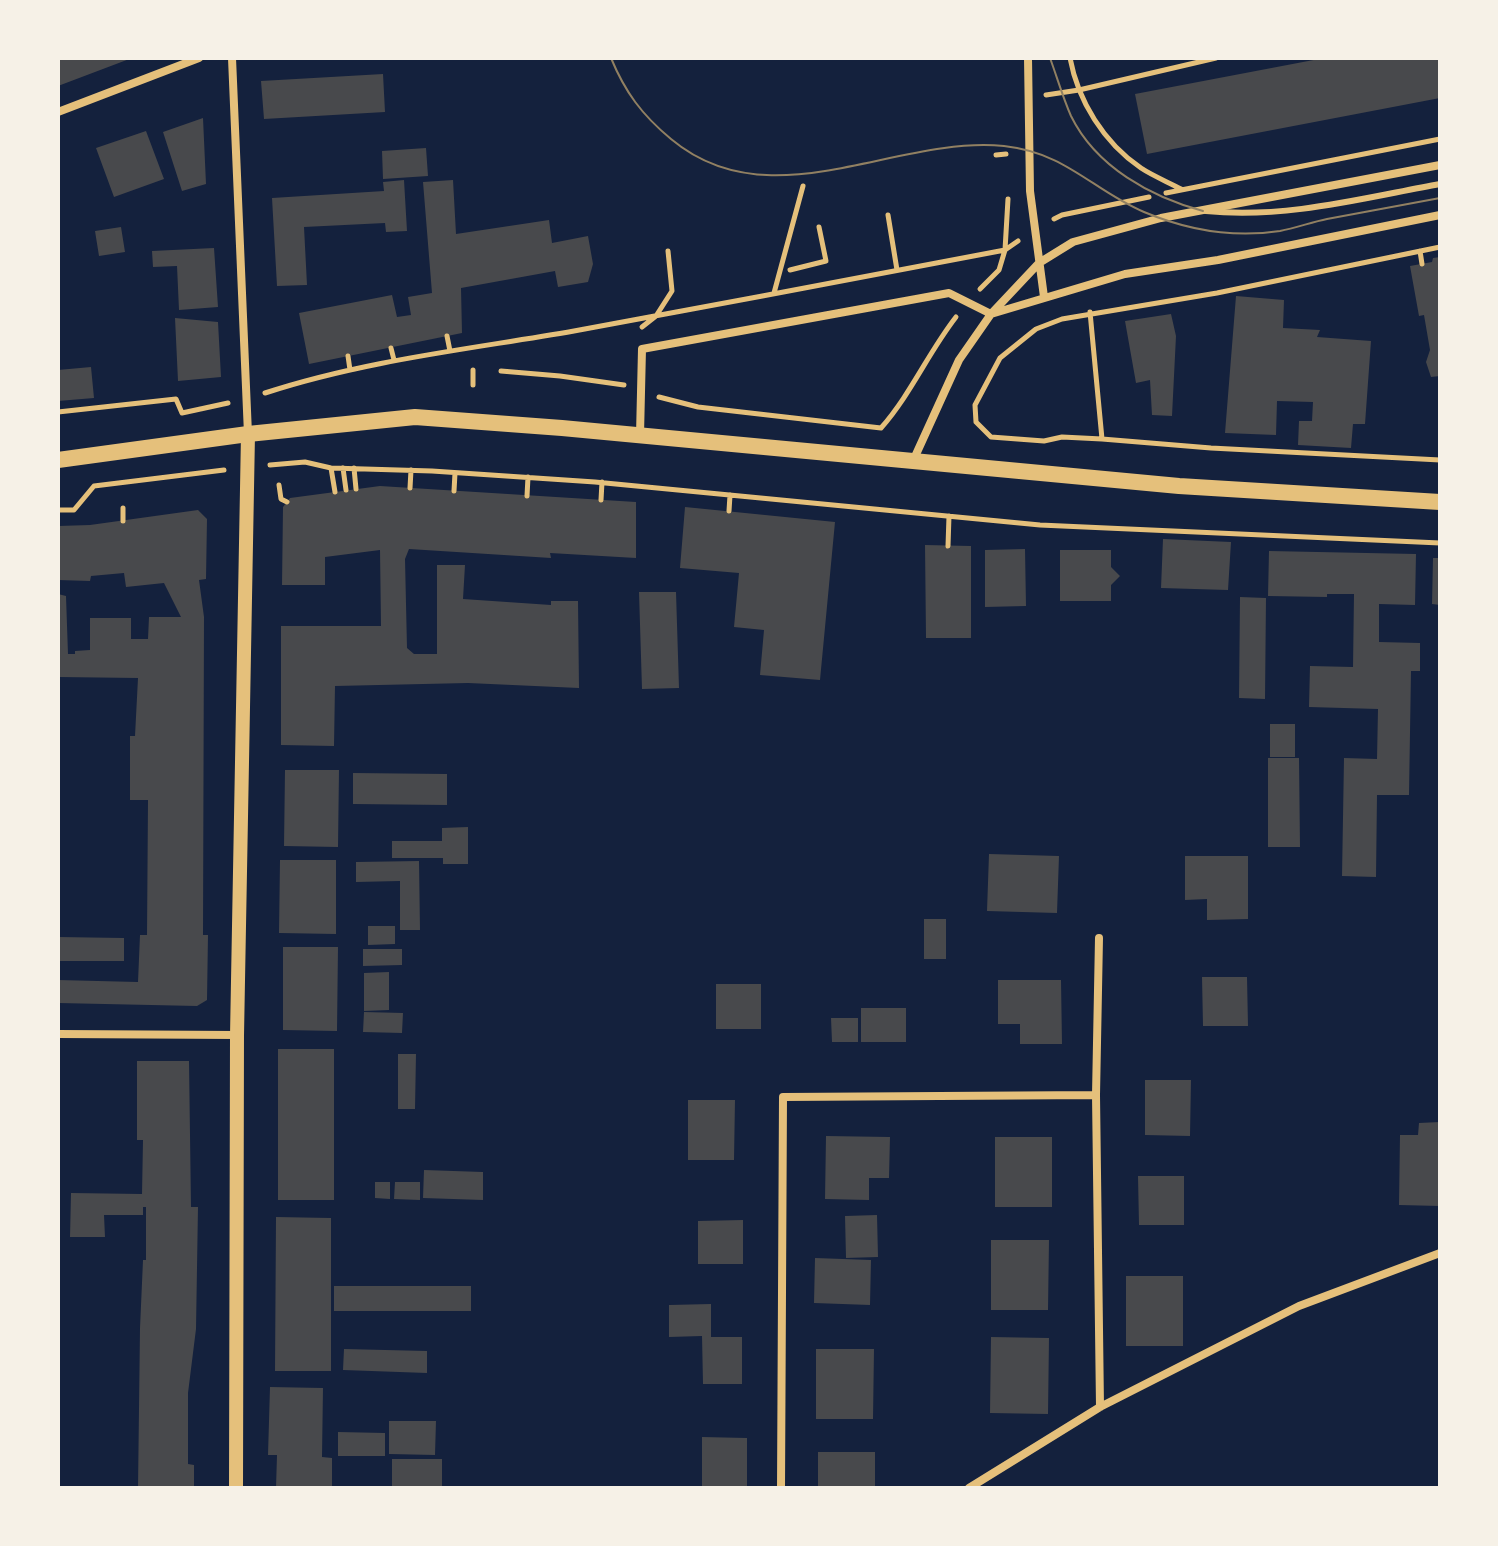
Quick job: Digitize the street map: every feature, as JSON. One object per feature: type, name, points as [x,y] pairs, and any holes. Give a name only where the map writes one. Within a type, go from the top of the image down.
[{"type":"main road","points":[[58,460],[248,434],[415,417],[1179,486],[1440,502]]},
{"type":"street","points":[[58,112],[199,58]]},
{"type":"street","points":[[232,58],[248,434],[237,1035],[236,1488]]},
{"type":"street","points":[[1028,58],[1030,191],[1044,297]]},
{"type":"street","points":[[912,462],[959,360],[991,314],[1039,263],[1073,242],[1106,231],[1440,165]]},
{"type":"street","points":[[640,435],[642,349],[949,293],[991,314],[1125,274],[1218,260],[1440,215]]},
{"type":"street","points":[[1099,938],[1096,1095],[1100,1407]]},
{"type":"street","points":[[58,1034],[237,1035]]},
{"type":"street","points":[[781,1488],[783,1097],[1096,1095]]},
{"type":"street","points":[[969,1488],[1100,1407],[1299,1306],[1440,1253]]},
{"type":"lane","points":[[1203,211],[1246,215],[1307,209],[1440,184]]},
{"type":"path","points":[[1070,58],[1079,90],[1092,118],[1112,143],[1140,168],[1182,189]]},
{"type":"path","points":[[1028,97],[1079,90],[1215,59]]},
{"type":"path","points":[[996,155],[1006,154]]},
{"type":"path","points":[[774,293],[803,186]]},
{"type":"path","points":[[888,215],[897,270]]},
{"type":"path","points":[[790,270],[826,261],[819,227]]},
{"type":"path","points":[[1440,247],[1217,293],[1062,319],[1036,329],[1000,358],[975,405],[976,422],[991,437],[1044,441],[1062,437],[1102,439],[1440,460]]},
{"type":"path","points":[[58,412],[176,399],[182,413],[394,360],[656,316],[1005,250],[999,270],[943,333],[901,406],[881,428],[698,407],[643,393],[626,385],[501,371]]},
{"type":"path","points":[[639,329],[656,316],[672,291],[668,251]]},
{"type":"path","points":[[1420,251],[1422,264]]},
{"type":"path","points":[[1090,314],[1102,439]]},
{"type":"path","points":[[447,336],[450,351]]},
{"type":"path","points":[[391,348],[394,360]]},
{"type":"path","points":[[348,356],[350,370]]},
{"type":"path","points":[[473,370],[473,385]]},
{"type":"path","points":[[58,510],[74,510],[94,486],[305,462],[331,468],[602,482],[1067,526],[1440,543]]},
{"type":"path","points":[[331,468],[335,492]]},
{"type":"path","points":[[343,468],[346,490]]},
{"type":"path","points":[[354,468],[356,489]]},
{"type":"path","points":[[410,488],[411,470]]},
{"type":"path","points":[[454,491],[455,473]]},
{"type":"path","points":[[527,496],[528,477]]},
{"type":"path","points":[[601,500],[602,482]]},
{"type":"path","points":[[279,485],[281,499],[287,502]]},
{"type":"path","points":[[729,511],[730,495]]},
{"type":"path","points":[[123,508],[123,521]]},
{"type":"path","points":[[948,546],[949,516]]},
{"type":"path","points":[[1067,526],[1068,519]]},
{"type":"building","points":[[58,58],[132,58],[58,86]]},
{"type":"building","points":[[1324,58],[1440,58],[1440,98],[1147,154],[1135,94]]},
{"type":"building","points":[[383,74],[385,112],[264,119],[261,81]]},
{"type":"building","points":[[203,118],[206,184],[182,191],[163,132]]},
{"type":"building","points":[[146,131],[164,179],[114,197],[96,148]]},
{"type":"building","points":[[426,148],[428,176],[383,179],[382,151]]},
{"type":"building","points":[[404,180],[407,231],[386,232],[385,223],[304,227],[307,285],[277,286],[272,198],[384,191],[383,182]]},
{"type":"building","points":[[453,180],[456,234],[549,220],[552,243],[588,236],[593,264],[588,282],[558,287],[555,271],[461,288],[462,333],[309,364],[299,313],[392,295],[397,317],[411,315],[408,297],[432,293],[423,182]]},
{"type":"building","points":[[121,227],[125,252],[99,256],[95,231]]},
{"type":"building","points":[[214,248],[218,307],[179,310],[177,266],[153,267],[152,251]]},
{"type":"building","points":[[1440,257],[1440,376],[1431,377],[1426,362],[1430,350],[1424,315],[1419,316],[1410,266],[1432,262],[1433,258]]},
{"type":"building","points":[[1236,296],[1284,300],[1283,328],[1320,330],[1317,337],[1371,341],[1365,424],[1353,424],[1351,448],[1298,445],[1299,421],[1312,421],[1313,402],[1277,401],[1276,435],[1225,433]]},
{"type":"building","points":[[1171,314],[1176,336],[1172,416],[1152,415],[1150,380],[1136,383],[1125,321]]},
{"type":"building","points":[[175,318],[218,322],[221,377],[178,381]]},
{"type":"building","points":[[91,367],[94,398],[58,401],[58,370]]},
{"type":"building","points":[[380,486],[636,502],[636,558],[550,553],[551,558],[409,549],[405,559],[407,648],[414,654],[437,654],[437,565],[465,565],[463,599],[551,605],[551,601],[578,601],[579,688],[468,683],[335,686],[334,746],[281,745],[281,626],[381,626],[380,550],[325,557],[325,585],[282,585],[283,507],[290,498]]},
{"type":"building","points":[[685,507],[835,522],[820,680],[760,675],[764,630],[734,627],[739,573],[680,568]]},
{"type":"building","points":[[198,510],[207,519],[206,579],[199,580],[204,617],[203,935],[208,935],[207,1000],[197,1006],[58,1003],[58,980],[138,982],[140,935],[147,935],[148,800],[130,800],[130,736],[135,736],[138,678],[58,677],[58,594],[66,596],[68,654],[90,650],[90,618],[131,618],[131,639],[148,639],[149,617],[181,617],[164,583],[126,587],[124,573],[91,576],[90,581],[58,580],[58,526],[90,525]]},
{"type":"building","points":[[1163,539],[1231,542],[1228,590],[1161,588]]},
{"type":"building","points":[[925,545],[971,546],[971,638],[926,638]]},
{"type":"building","points":[[1025,549],[1026,606],[985,607],[985,550]]},
{"type":"building","points":[[1060,550],[1111,550],[1111,567],[1120,576],[1111,585],[1111,601],[1060,601]]},
{"type":"building","points":[[1269,551],[1416,554],[1415,605],[1379,604],[1379,642],[1420,643],[1420,671],[1411,671],[1409,795],[1377,795],[1376,877],[1342,876],[1344,758],[1377,759],[1378,709],[1309,707],[1310,666],[1353,667],[1354,594],[1268,596]]},
{"type":"building","points":[[1433,558],[1440,558],[1440,605],[1432,604]]},
{"type":"building","points":[[639,592],[676,592],[679,688],[642,689]]},
{"type":"building","points":[[1240,597],[1266,598],[1265,699],[1239,698]]},
{"type":"building","points":[[1270,724],[1295,724],[1295,757],[1270,757]]},
{"type":"building","points":[[1268,758],[1299,758],[1300,847],[1268,847]]},
{"type":"building","points":[[285,770],[339,770],[338,847],[284,846]]},
{"type":"building","points":[[353,773],[447,774],[447,805],[353,804]]},
{"type":"building","points":[[468,827],[468,864],[443,864],[443,858],[392,858],[392,841],[442,841],[442,828]]},
{"type":"building","points":[[989,854],[1059,856],[1057,913],[987,911]]},
{"type":"building","points":[[1185,856],[1248,856],[1248,919],[1207,920],[1207,899],[1185,900]]},
{"type":"building","points":[[280,860],[336,860],[336,934],[279,933]]},
{"type":"building","points":[[419,861],[420,930],[400,930],[400,881],[356,882],[356,862]]},
{"type":"building","points":[[924,919],[946,919],[946,959],[924,959]]},
{"type":"building","points":[[368,926],[395,926],[395,944],[368,945]]},
{"type":"building","points":[[58,937],[124,938],[124,961],[58,961]]},
{"type":"building","points":[[283,947],[338,947],[337,1031],[283,1030]]},
{"type":"building","points":[[363,949],[402,949],[402,965],[363,966]]},
{"type":"building","points":[[389,972],[389,1010],[364,1011],[364,973]]},
{"type":"building","points":[[1202,977],[1247,977],[1248,1026],[1203,1026]]},
{"type":"building","points":[[998,980],[1061,980],[1062,1044],[1020,1044],[1020,1024],[998,1024]]},
{"type":"building","points":[[716,984],[761,984],[761,1029],[716,1029]]},
{"type":"building","points":[[861,1008],[906,1008],[906,1042],[861,1042]]},
{"type":"building","points":[[364,1012],[403,1013],[402,1033],[363,1032]]},
{"type":"building","points":[[831,1018],[858,1018],[858,1042],[832,1042]]},
{"type":"building","points":[[278,1049],[334,1049],[334,1200],[278,1200]]},
{"type":"building","points":[[398,1054],[416,1054],[415,1109],[398,1109]]},
{"type":"building","points":[[137,1061],[189,1061],[191,1207],[198,1207],[196,1329],[188,1393],[188,1464],[194,1465],[194,1488],[138,1488],[140,1328],[143,1260],[146,1260],[146,1207],[143,1207],[143,1215],[104,1215],[105,1237],[70,1237],[71,1193],[142,1194],[143,1140],[137,1140]]},
{"type":"building","points":[[1145,1080],[1191,1080],[1190,1136],[1145,1135]]},
{"type":"building","points":[[688,1100],[735,1100],[734,1160],[688,1160]]},
{"type":"building","points":[[1440,1122],[1440,1206],[1399,1205],[1400,1135],[1418,1135],[1419,1123]]},
{"type":"building","points":[[826,1136],[890,1137],[889,1178],[869,1178],[869,1200],[825,1199]]},
{"type":"building","points":[[995,1137],[1052,1137],[1052,1207],[995,1207]]},
{"type":"building","points":[[424,1170],[483,1172],[483,1200],[423,1198]]},
{"type":"building","points":[[1138,1176],[1184,1176],[1184,1225],[1139,1225]]},
{"type":"building","points":[[375,1182],[390,1182],[390,1199],[375,1198]]},
{"type":"building","points":[[395,1182],[420,1182],[420,1200],[394,1199]]},
{"type":"building","points":[[877,1215],[878,1257],[846,1258],[845,1216]]},
{"type":"building","points":[[276,1217],[331,1218],[331,1371],[275,1371]]},
{"type":"building","points":[[743,1220],[743,1264],[698,1264],[698,1221]]},
{"type":"building","points":[[991,1240],[1049,1240],[1048,1310],[991,1310]]},
{"type":"building","points":[[815,1258],[871,1260],[870,1305],[814,1303]]},
{"type":"building","points":[[1126,1276],[1183,1276],[1183,1346],[1126,1346]]},
{"type":"building","points":[[334,1286],[471,1286],[471,1311],[334,1311]]},
{"type":"building","points":[[711,1304],[711,1337],[742,1337],[742,1384],[703,1384],[702,1336],[669,1337],[669,1305]]},
{"type":"building","points":[[991,1337],[1049,1338],[1048,1414],[990,1413]]},
{"type":"building","points":[[344,1349],[427,1351],[427,1373],[343,1370]]},
{"type":"building","points":[[816,1349],[874,1349],[873,1419],[816,1419]]},
{"type":"building","points":[[270,1387],[323,1388],[322,1457],[332,1458],[332,1488],[276,1488],[277,1455],[268,1455]]},
{"type":"building","points":[[389,1421],[436,1421],[435,1455],[389,1454]]},
{"type":"building","points":[[338,1432],[385,1433],[385,1456],[338,1456]]},
{"type":"building","points":[[702,1437],[747,1438],[747,1488],[702,1488]]},
{"type":"building","points":[[818,1452],[875,1452],[875,1488],[818,1488]]},
{"type":"building","points":[[392,1459],[442,1459],[442,1488],[392,1488]]},
{"type":"tram line","points":[[611,58],[635,102],[671,139],[709,163],[749,174],[791,175],[962,146],[1004,146],[1045,156],[1126,203],[1160,218],[1194,228],[1245,234],[1280,231],[1440,198]]},
{"type":"tram line","points":[[1050,58],[1071,116],[1095,150],[1110,165],[1145,188],[1203,211]]}]
